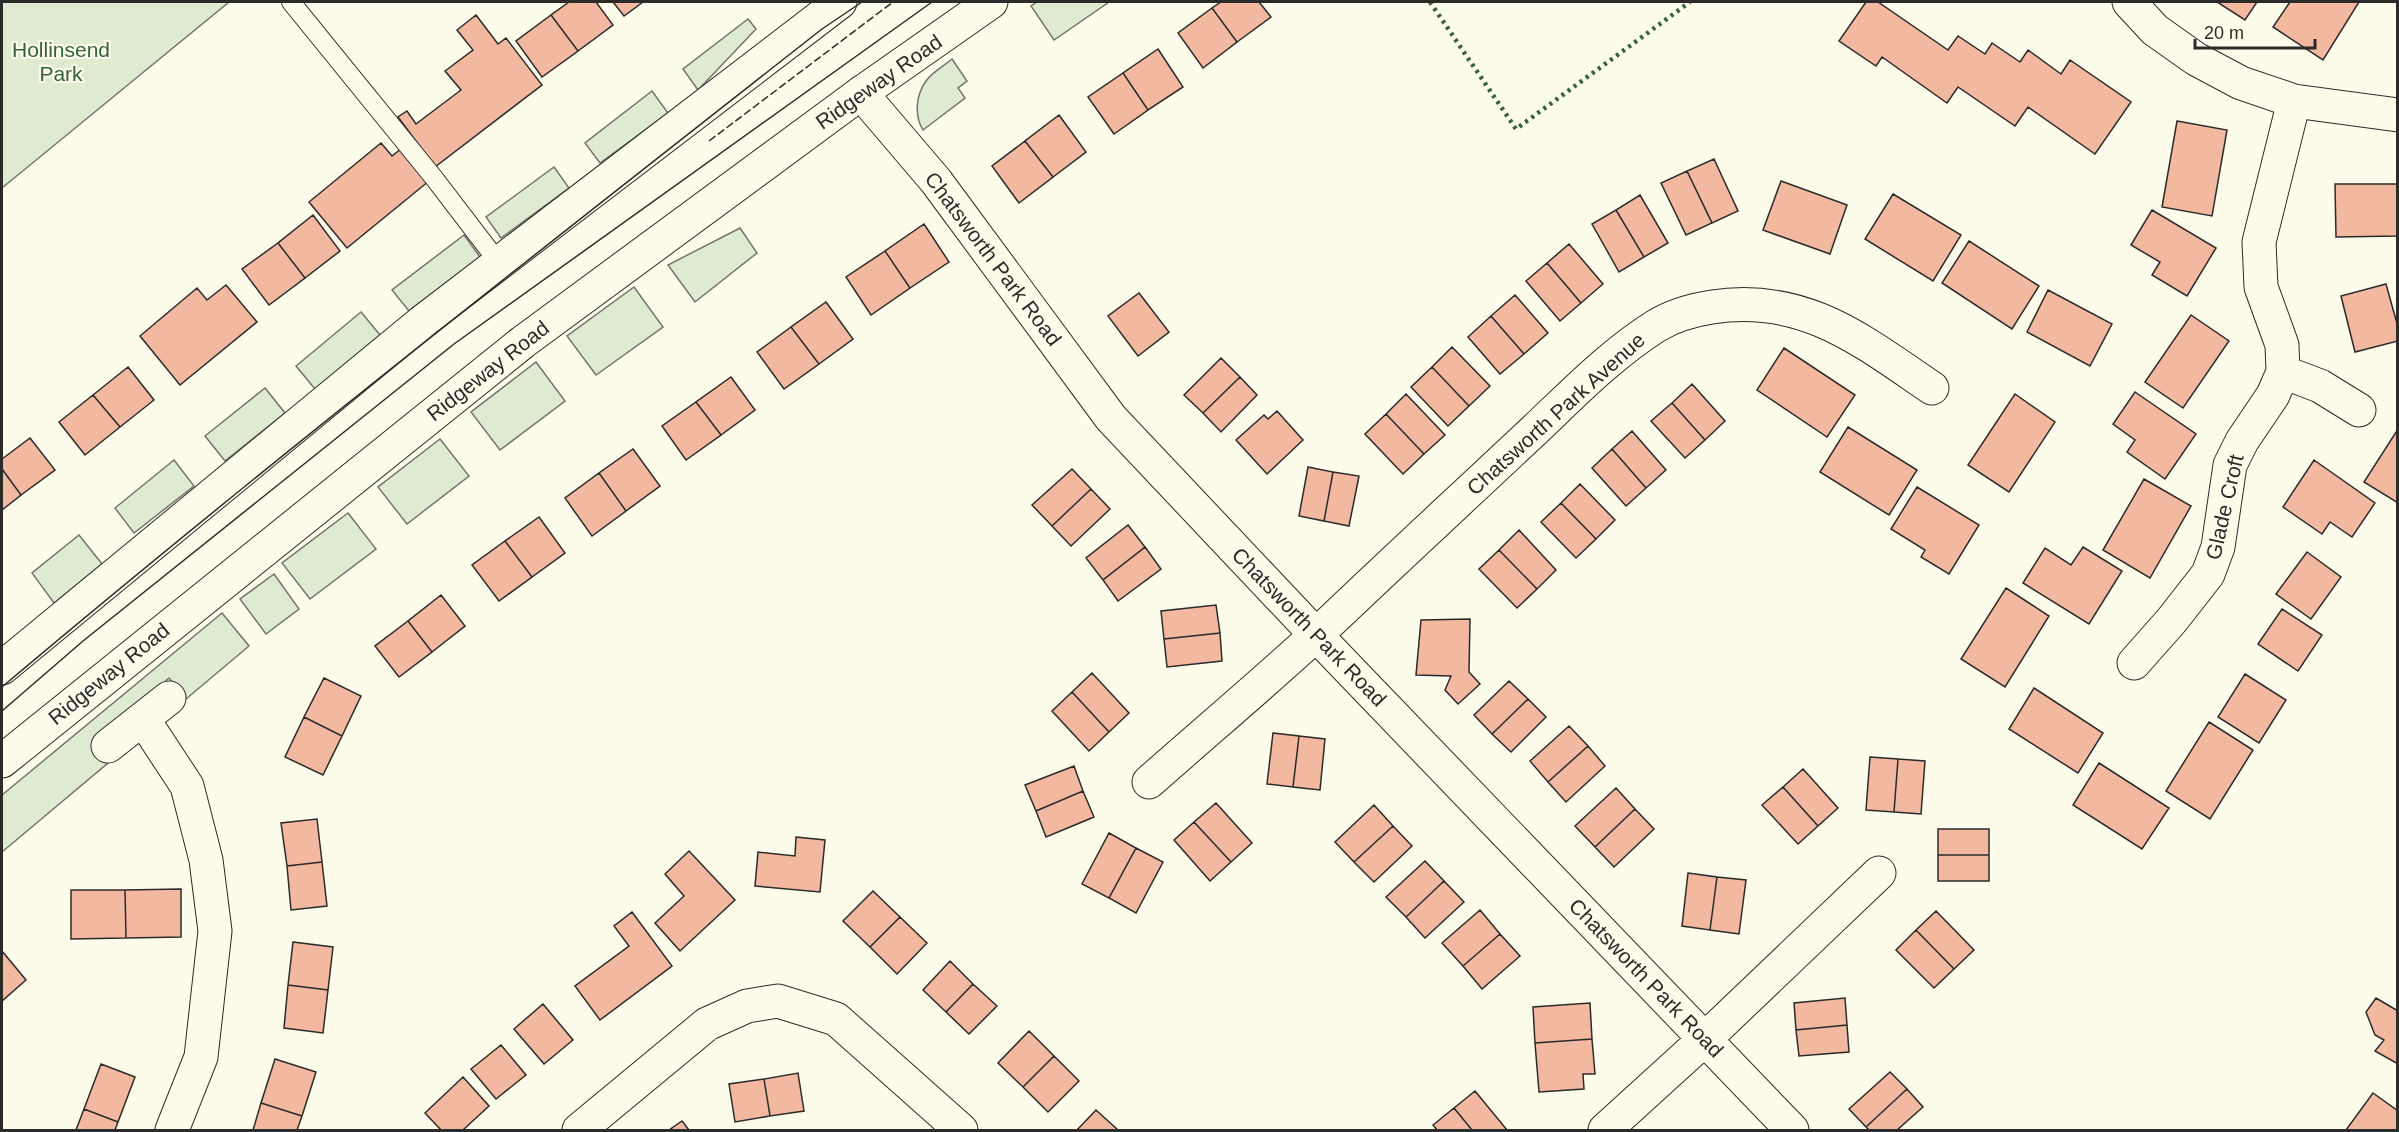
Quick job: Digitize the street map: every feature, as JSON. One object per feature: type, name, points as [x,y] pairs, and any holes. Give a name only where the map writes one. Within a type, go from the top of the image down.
[{"type":"main road","points":[[2,668],[422,322],[840,2]]},
{"type":"main road","name":"Ridgeway Road","points":[[2,761],[523,342],[861,93],[991,2]]},
{"type":"main road","points":[[2129,2],[2155,30],[2196,58],[2241,83],[2294,101],[2397,115]]},
{"type":"main road","name":"Chatsworth Park Road","points":[[861,93],[936,181],[1111,418],[1792,1131]]},
{"type":"main road","name":"Glade Croft","points":[[2134,663],[2208,574],[2218,547],[2230,465],[2241,441],[2273,395],[2283,372],[2282,345],[2261,287],[2259,242],[2294,101]]},
{"type":"main road","name":"Chatsworth Park Avenue","points":[[1149,782],[1316,635],[1603,366],[1658,324],[1676,316],[1731,305],[1774,307],[1799,312],[1846,331],[1932,388]]},
{"type":"main road","points":[[2283,372],[2320,386],[2359,410]]},
{"type":"main road","points":[[108,746],[169,698]]},
{"type":"main road","points":[[143,719],[187,786],[206,860],[215,931],[201,1057],[172,1131]]},
{"type":"main road","points":[[1605,1131],[1705,1040],[1879,873]]},
{"type":"main road","points":[[579,1131],[707,1024],[747,1006],[777,1001],[836,1019],[962,1131]]},
{"type":"lane","points":[[291,2],[434,178],[499,263]]},
{"type":"green space","name":"Hollinsend Park","points":[[2,2],[229,2],[2,188]]},
{"type":"green space","points":[[1037,2],[1109,2],[1054,40],[1031,6]]},
{"type":"green space","points":[[748,19],[756,29],[698,90],[683,69]]},
{"type":"green space","points":[[952,59],[967,81],[958,88],[965,98],[923,130],[917,112],[920,92],[929,78]]},
{"type":"green space","points":[[652,91],[668,113],[600,163],[585,143]]},
{"type":"green space","points":[[554,167],[569,188],[501,238],[486,217]]},
{"type":"green space","points":[[740,228],[757,253],[695,302],[668,265]]},
{"type":"green space","points":[[464,235],[480,257],[409,311],[392,290]]},
{"type":"green space","points":[[634,287],[663,327],[596,375],[567,336]]},
{"type":"green space","points":[[361,312],[380,335],[315,389],[296,366]]},
{"type":"green space","points":[[536,362],[565,401],[500,450],[471,412]]},
{"type":"green space","points":[[265,388],[285,413],[225,461],[205,436]]},
{"type":"green space","points":[[440,439],[469,476],[407,524],[378,487]]},
{"type":"green space","points":[[174,460],[194,486],[134,533],[115,508]]},
{"type":"green space","points":[[348,513],[376,549],[310,599],[282,563]]},
{"type":"green space","points":[[79,535],[102,564],[54,603],[32,573]]},
{"type":"green space","points":[[274,574],[299,609],[266,634],[240,599]]},
{"type":"green space","points":[[222,613],[249,646],[186,699],[169,678],[93,742],[108,763],[2,852],[2,795]]},
{"type":"building","points":[[569,2],[596,2],[613,25],[578,51],[551,15]]},
{"type":"building","points":[[613,2],[643,2],[624,16]]},
{"type":"building","points":[[1221,2],[1259,2],[1271,17],[1237,42],[1212,8]]},
{"type":"building","points":[[1866,2],[1878,2],[1948,50],[1958,36],[1985,54],[1992,43],[2020,62],[2028,50],[2061,74],[2070,60],[2131,102],[2095,154],[2028,107],[2015,126],[1958,87],[1947,103],[1882,57],[1876,66],[1839,41]]},
{"type":"building","points":[[2217,2],[2257,2],[2245,20]]},
{"type":"building","points":[[2290,2],[2359,2],[2323,60],[2273,27]]},
{"type":"building","points":[[1212,8],[1237,42],[1203,68],[1178,33]]},
{"type":"building","points":[[476,15],[498,44],[506,38],[542,85],[435,167],[398,117],[407,111],[416,124],[461,90],[445,71],[473,50],[457,30]]},
{"type":"building","points":[[551,15],[578,51],[542,77],[516,41]]},
{"type":"building","points":[[1158,49],[1183,87],[1148,110],[1123,73]]},
{"type":"building","points":[[1123,73],[1148,110],[1114,134],[1088,97]]},
{"type":"building","points":[[1059,115],[1086,152],[1053,177],[1025,141]]},
{"type":"building","points":[[2177,121],[2227,130],[2212,216],[2162,207]]},
{"type":"building","points":[[1025,141],[1053,177],[1019,203],[992,166]]},
{"type":"building","points":[[381,143],[392,156],[402,148],[429,181],[347,248],[309,202]]},
{"type":"building","points":[[1714,159],[1738,211],[1712,223],[1687,171]]},
{"type":"building","points":[[1687,171],[1712,223],[1686,235],[1661,183]]},
{"type":"building","points":[[1781,181],[1847,205],[1830,254],[1763,230]]},
{"type":"building","points":[[2335,184],[2398,184],[2398,236],[2336,237]]},
{"type":"building","points":[[1893,194],[1961,235],[1933,281],[1865,239]]},
{"type":"building","points":[[1640,195],[1668,243],[1644,257],[1616,210]]},
{"type":"building","points":[[1616,210],[1644,257],[1619,272],[1592,224]]},
{"type":"building","points":[[2152,210],[2216,248],[2187,296],[2152,275],[2160,262],[2131,245]]},
{"type":"building","points":[[313,215],[340,251],[305,278],[278,243]]},
{"type":"building","points":[[924,224],[949,262],[910,288],[885,251]]},
{"type":"building","points":[[1969,241],[2039,286],[2012,329],[1942,283]]},
{"type":"building","points":[[278,243],[305,278],[269,305],[242,269]]},
{"type":"building","points":[[1569,244],[1603,284],[1581,303],[1547,263]]},
{"type":"building","points":[[885,251],[910,288],[871,315],[846,277]]},
{"type":"building","points":[[1547,263],[1581,303],[1560,321],[1526,281]]},
{"type":"building","points":[[2386,284],[2398,327],[2398,341],[2355,352],[2341,296]]},
{"type":"building","points":[[226,285],[257,322],[180,385],[140,336],[197,288],[207,300]]},
{"type":"building","points":[[2048,290],[2112,324],[2090,366],[2027,332]]},
{"type":"building","points":[[1139,293],[1169,332],[1138,356],[1108,316]]},
{"type":"building","points":[[1515,295],[1548,333],[1524,354],[1491,316]]},
{"type":"building","points":[[826,302],[853,339],[819,364],[791,327]]},
{"type":"building","points":[[2191,315],[2229,341],[2183,408],[2145,382]]},
{"type":"building","points":[[1491,316],[1524,354],[1500,374],[1468,337]]},
{"type":"building","points":[[791,327],[819,364],[784,389],[757,352]]},
{"type":"building","points":[[1452,347],[1490,386],[1469,406],[1432,367]]},
{"type":"building","points":[[1784,348],[1855,395],[1827,437],[1757,390]]},
{"type":"building","points":[[1221,358],[1240,377],[1203,413],[1184,395]]},
{"type":"building","points":[[128,367],[154,400],[120,427],[93,395]]},
{"type":"building","points":[[1432,367],[1469,406],[1448,426],[1411,387]]},
{"type":"building","points":[[731,377],[755,410],[721,435],[696,402]]},
{"type":"building","points":[[1240,377],[1257,395],[1221,432],[1203,413]]},
{"type":"building","points":[[1692,384],[1725,421],[1705,440],[1672,403]]},
{"type":"building","points":[[2135,392],[2196,434],[2165,479],[2127,452],[2135,440],[2113,424]]},
{"type":"building","points":[[1406,394],[1445,435],[1424,454],[1386,414]]},
{"type":"building","points":[[2015,394],[2055,422],[2009,492],[1968,465]]},
{"type":"building","points":[[93,395],[120,427],[85,455],[59,422]]},
{"type":"building","points":[[696,402],[721,435],[686,460],[662,426]]},
{"type":"building","points":[[1672,403],[1705,440],[1685,458],[1651,421]]},
{"type":"building","points":[[1277,411],[1303,440],[1267,474],[1236,440],[1264,415],[1268,419]]},
{"type":"building","points":[[1386,414],[1424,454],[1403,474],[1365,434]]},
{"type":"building","points":[[1848,427],[1917,470],[1889,515],[1820,472]]},
{"type":"building","points":[[2398,429],[2398,503],[2364,482]]},
{"type":"building","points":[[1632,431],[1666,470],[1646,488],[1612,449]]},
{"type":"building","points":[[30,438],[55,470],[21,495],[2,469],[2,459]]},
{"type":"building","points":[[633,449],[660,486],[626,511],[599,473]]},
{"type":"building","points":[[1612,449],[1646,488],[1626,506],[1592,468]]},
{"type":"building","points":[[2314,460],[2375,503],[2352,537],[2330,522],[2322,534],[2283,507]]},
{"type":"building","points":[[1308,467],[1333,472],[1324,521],[1299,516]]},
{"type":"building","points":[[2,469],[21,495],[2,510]]},
{"type":"building","points":[[1072,469],[1091,489],[1052,526],[1032,505]]},
{"type":"building","points":[[1333,472],[1359,476],[1349,526],[1324,521]]},
{"type":"building","points":[[599,473],[626,511],[592,536],[565,498]]},
{"type":"building","points":[[2144,479],[2191,506],[2150,578],[2103,550]]},
{"type":"building","points":[[1580,484],[1615,520],[1596,539],[1561,503]]},
{"type":"building","points":[[1917,487],[1979,525],[1949,574],[1921,557],[1925,550],[1891,529]]},
{"type":"building","points":[[1091,489],[1110,509],[1071,546],[1052,526]]},
{"type":"building","points":[[1561,503],[1596,539],[1576,558],[1541,522]]},
{"type":"building","points":[[539,517],[565,553],[532,577],[505,541]]},
{"type":"building","points":[[1128,525],[1145,547],[1103,580],[1086,558]]},
{"type":"building","points":[[1519,530],[1556,570],[1537,589],[1499,550]]},
{"type":"building","points":[[505,541],[532,577],[499,601],[472,565]]},
{"type":"building","points":[[1145,547],[1161,569],[1118,601],[1103,580]]},
{"type":"building","points":[[2083,547],[2122,571],[2089,624],[2023,583],[2045,548],[2071,565]]},
{"type":"building","points":[[1499,550],[1537,589],[1517,608],[1479,569]]},
{"type":"building","points":[[2307,552],[2341,577],[2311,619],[2276,594]]},
{"type":"building","points":[[2006,588],[2049,616],[2005,687],[1961,659]]},
{"type":"building","points":[[441,595],[465,626],[432,652],[408,621]]},
{"type":"building","points":[[1216,605],[1220,633],[1164,639],[1161,611]]},
{"type":"building","points":[[2282,609],[2322,635],[2298,671],[2258,644]]},
{"type":"building","points":[[1470,619],[1469,672],[1480,684],[1458,704],[1445,690],[1451,676],[1416,675],[1421,620]]},
{"type":"building","points":[[408,621],[432,652],[399,677],[375,646]]},
{"type":"building","points":[[1220,633],[1222,661],[1167,667],[1164,639]]},
{"type":"building","points":[[1092,673],[1129,713],[1109,732],[1072,692]]},
{"type":"building","points":[[2245,674],[2286,700],[2259,743],[2218,717]]},
{"type":"building","points":[[324,678],[361,696],[342,736],[304,717]]},
{"type":"building","points":[[1509,681],[1528,699],[1492,734],[1474,715]]},
{"type":"building","points":[[2034,688],[2103,733],[2078,773],[2009,729]]},
{"type":"building","points":[[1072,692],[1109,732],[1089,751],[1052,711]]},
{"type":"building","points":[[1528,699],[1546,717],[1511,752],[1492,734]]},
{"type":"building","points":[[304,717],[342,736],[323,775],[285,757]]},
{"type":"building","points":[[2209,722],[2253,750],[2210,819],[2166,791]]},
{"type":"building","points":[[1569,726],[1588,746],[1548,782],[1530,761]]},
{"type":"building","points":[[1273,733],[1299,736],[1293,787],[1267,784]]},
{"type":"building","points":[[1299,736],[1325,739],[1320,790],[1293,787]]},
{"type":"building","points":[[1588,746],[1605,766],[1566,802],[1548,782]]},
{"type":"building","points":[[1870,757],[1898,759],[1894,812],[1866,810]]},
{"type":"building","points":[[1898,759],[1925,761],[1921,814],[1894,812]]},
{"type":"building","points":[[2099,763],[2169,808],[2142,849],[2073,805]]},
{"type":"building","points":[[1074,766],[1083,791],[1036,811],[1025,785]]},
{"type":"building","points":[[1803,769],[1838,808],[1818,826],[1783,787]]},
{"type":"building","points":[[1783,787],[1818,826],[1798,844],[1762,805]]},
{"type":"building","points":[[1616,788],[1635,809],[1595,847],[1575,826]]},
{"type":"building","points":[[1083,791],[1094,817],[1046,837],[1036,811]]},
{"type":"building","points":[[1216,803],[1252,843],[1231,862],[1194,822]]},
{"type":"building","points":[[1374,805],[1393,826],[1354,862],[1335,842]]},
{"type":"building","points":[[1635,809],[1654,829],[1614,867],[1595,847]]},
{"type":"building","points":[[317,819],[322,862],[287,866],[281,823]]},
{"type":"building","points":[[1194,822],[1231,862],[1210,881],[1174,840]]},
{"type":"building","points":[[1393,826],[1412,846],[1374,882],[1354,862]]},
{"type":"building","points":[[1938,829],[1989,829],[1989,855],[1938,855]]},
{"type":"building","points":[[1109,833],[1136,848],[1109,898],[1082,884]]},
{"type":"building","points":[[796,837],[825,840],[820,892],[755,886],[758,852],[795,856]]},
{"type":"building","points":[[1136,848],[1163,862],[1136,913],[1109,898]]},
{"type":"building","points":[[689,851],[735,900],[680,951],[655,923],[684,896],[665,874]]},
{"type":"building","points":[[1938,855],[1989,855],[1989,881],[1938,881]]},
{"type":"building","points":[[1425,861],[1444,881],[1406,917],[1386,897]]},
{"type":"building","points":[[322,862],[327,906],[291,910],[287,866]]},
{"type":"building","points":[[1688,873],[1717,877],[1710,930],[1682,926]]},
{"type":"building","points":[[1717,877],[1746,880],[1739,934],[1710,930]]},
{"type":"building","points":[[1444,881],[1464,902],[1425,938],[1406,917]]},
{"type":"building","points":[[181,889],[181,937],[126,938],[125,890]]},
{"type":"building","points":[[71,890],[125,890],[126,938],[71,939]]},
{"type":"building","points":[[873,891],[900,917],[870,947],[843,921]]},
{"type":"building","points":[[1480,910],[1500,934],[1463,966],[1442,943]]},
{"type":"building","points":[[1936,911],[1974,950],[1954,969],[1916,930]]},
{"type":"building","points":[[632,912],[672,966],[600,1020],[575,986],[629,946],[614,926]]},
{"type":"building","points":[[900,917],[927,943],[897,974],[870,947]]},
{"type":"building","points":[[1916,930],[1954,969],[1934,988],[1896,950]]},
{"type":"building","points":[[1500,934],[1520,956],[1482,989],[1463,966]]},
{"type":"building","points":[[293,942],[333,947],[328,990],[288,985]]},
{"type":"building","points":[[2,951],[26,980],[2,1001]]},
{"type":"building","points":[[950,961],[973,984],[946,1012],[923,990]]},
{"type":"building","points":[[973,984],[997,1006],[969,1034],[946,1012]]},
{"type":"building","points":[[288,985],[328,990],[323,1033],[284,1028]]},
{"type":"building","points":[[1845,998],[1847,1025],[1796,1030],[1794,1003]]},
{"type":"building","points":[[2376,998],[2398,1011],[2398,1064],[2375,1051],[2384,1040],[2375,1035],[2366,1012]]},
{"type":"building","points":[[1590,1003],[1592,1039],[1535,1043],[1533,1007]]},
{"type":"building","points":[[543,1004],[573,1040],[544,1064],[514,1029]]},
{"type":"building","points":[[1847,1025],[1849,1052],[1799,1056],[1796,1030]]},
{"type":"building","points":[[1029,1031],[1054,1056],[1023,1087],[998,1063]]},
{"type":"building","points":[[1592,1039],[1595,1074],[1583,1074],[1584,1089],[1539,1092],[1535,1043]]},
{"type":"building","points":[[501,1045],[526,1075],[496,1099],[471,1069]]},
{"type":"building","points":[[1054,1056],[1079,1081],[1048,1112],[1023,1087]]},
{"type":"building","points":[[275,1059],[316,1072],[302,1116],[261,1103]]},
{"type":"building","points":[[101,1064],[135,1077],[118,1122],[84,1109]]},
{"type":"building","points":[[1890,1072],[1907,1089],[1866,1127],[1849,1109]]},
{"type":"building","points":[[798,1073],[804,1111],[770,1116],[764,1079]]},
{"type":"building","points":[[463,1077],[489,1106],[463,1130],[441,1130],[425,1113]]},
{"type":"building","points":[[764,1079],[770,1116],[735,1122],[729,1084]]},
{"type":"building","points":[[1907,1089],[1923,1107],[1897,1130],[1869,1130],[1866,1127]]},
{"type":"building","points":[[1475,1091],[1507,1130],[1472,1130],[1454,1108]]},
{"type":"building","points":[[2373,1093],[2398,1111],[2398,1130],[2346,1130]]},
{"type":"building","points":[[261,1103],[302,1116],[297,1130],[253,1130]]},
{"type":"building","points":[[1454,1108],[1472,1130],[1437,1130],[1433,1125]]},
{"type":"building","points":[[84,1109],[118,1122],[115,1130],[76,1130]]},
{"type":"building","points":[[1096,1110],[1118,1130],[1077,1130]]},
{"type":"building","points":[[682,1121],[689,1130],[669,1130]]},
{"type":"tram line","points":[[2,687],[409,354],[822,29],[862,2]]},
{"type":"tram line","points":[[2,711],[83,641],[454,344],[932,2]]},
{"type":"hedge","points":[[1430,2],[1516,129],[1690,2]]},
{"type":"fence","points":[[709,141],[893,2]]}]
